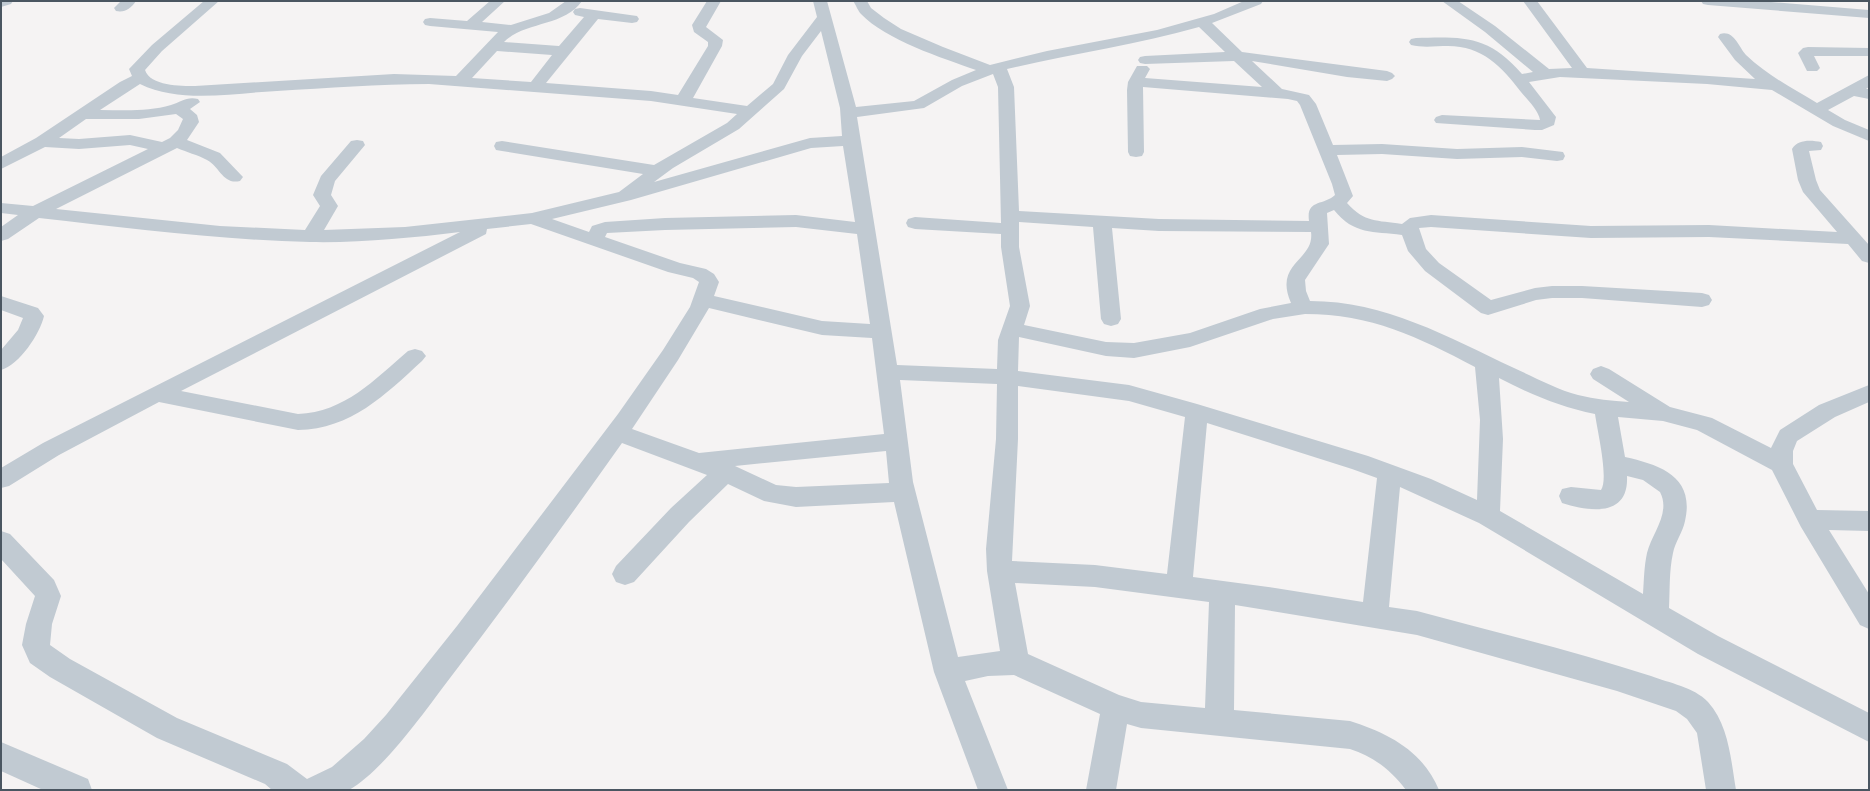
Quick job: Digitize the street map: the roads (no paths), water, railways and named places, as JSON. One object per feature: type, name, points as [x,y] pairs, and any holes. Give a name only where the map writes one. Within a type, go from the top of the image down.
[{"type":"street","points":[[1,3],[6,1]]},
{"type":"street","points":[[212,1],[157,48],[137,69],[137,73],[141,78],[148,82],[175,90],[208,90],[394,79],[460,81],[651,96],[751,111]]},
{"type":"street","points":[[471,25],[498,1]]},
{"type":"street","points":[[460,81],[494,46],[505,32],[510,29],[548,18],[575,1]]},
{"type":"street","points":[[684,101],[716,40],[699,29],[699,25],[714,1]]},
{"type":"street","points":[[860,1],[866,12],[886,27],[994,69],[1006,87],[1011,260],[1020,306],[1008,340],[1006,376],[1007,439],[1000,571],[1016,662]]},
{"type":"street","points":[[848,113],[918,105],[957,83],[994,69],[1047,55],[1130,40],[1202,22],[1256,1]]},
{"type":"street","points":[[1449,1],[1490,29],[1544,74]]},
{"type":"street","points":[[1530,1],[1583,73]]},
{"type":"street","points":[[1708,1],[1869,14]]},
{"type":"street","points":[[625,196],[667,164],[733,126],[779,86],[822,9]]},
{"type":"street","points":[[822,9],[848,113],[887,372],[903,492],[948,672],[993,790]]},
{"type":"street","points":[[562,10],[632,19]]},
{"type":"street","points":[[534,88],[594,14]]},
{"type":"street","points":[[430,22],[510,29]]},
{"type":"street","points":[[1202,22],[1277,93]]},
{"type":"street","points":[[1725,37],[1750,67],[1774,85],[1852,130],[1869,136]]},
{"type":"street","points":[[1130,40],[1144,60]]},
{"type":"street","points":[[1416,42],[1459,42],[1473,44],[1488,51],[1519,79],[1548,117],[1548,122],[1535,125],[1442,120]]},
{"type":"street","points":[[494,46],[563,51]]},
{"type":"street","points":[[1812,68],[1805,56],[1805,53],[1869,52]]},
{"type":"street","points":[[1144,60],[1255,57],[1347,72],[1387,76]]},
{"type":"street","points":[[1136,152],[1136,82],[1144,60]]},
{"type":"street","points":[[1519,79],[1544,74],[1583,73],[1707,79],[1774,85]]},
{"type":"street","points":[[1,164],[42,142],[125,85],[141,78]]},
{"type":"street","points":[[1816,110],[1869,80]]},
{"type":"street","points":[[1136,82],[1277,93],[1298,96],[1308,104],[1341,184],[1344,196],[1337,203],[1318,210],[1317,216],[1322,234],[1320,245],[1297,274],[1294,282],[1295,291],[1303,308]]},
{"type":"street","points":[[84,114],[118,115],[167,112],[180,109],[208,90]]},
{"type":"street","points":[[1852,91],[1869,94]]},
{"type":"street","points":[[1,235],[35,212],[170,145],[189,127],[191,122],[191,118],[180,109]]},
{"type":"street","points":[[42,142],[79,144],[130,140],[170,145],[214,157],[234,177]]},
{"type":"street","points":[[1,208],[220,232],[311,236],[405,233],[532,218],[625,196],[810,143],[851,140]]},
{"type":"street","points":[[311,236],[329,206],[322,195],[327,180],[356,145]]},
{"type":"street","points":[[502,146],[657,171]]},
{"type":"street","points":[[1815,146],[1805,146],[1800,149],[1808,184],[1812,192],[1856,234],[1869,257]]},
{"type":"street","points":[[1327,150],[1382,149],[1457,154],[1522,152],[1557,156]]},
{"type":"street","points":[[1337,203],[1350,218],[1361,224],[1409,230]]},
{"type":"street","points":[[1,541],[30,574],[45,588],[48,596],[39,624],[36,645],[40,654],[60,668],[167,728],[276,774],[298,789],[341,778],[352,770],[402,718],[543,535],[666,362],[695,317],[710,285],[707,278],[703,275],[676,268],[532,218]]},
{"type":"street","points":[[595,240],[600,230],[605,228],[665,224],[796,221],[865,229]]},
{"type":"street","points":[[1702,300],[1582,292],[1552,292],[1535,294],[1488,308],[1432,267],[1416,251],[1409,226],[1412,223],[1431,221],[1591,232],[1709,231],[1856,234]]},
{"type":"street","points":[[1,479],[51,449],[156,394],[493,222]]},
{"type":"street","points":[[1102,222],[1111,319]]},
{"type":"street","points":[[915,223],[1102,222],[1174,226],[1319,227]]},
{"type":"street","points":[[704,300],[822,328],[881,332]]},
{"type":"street","points":[[1,303],[31,313],[34,316],[34,323],[1,363]]},
{"type":"street","points":[[1013,329],[1090,346],[1128,351],[1178,344],[1276,312],[1303,308],[1329,307],[1359,311],[1390,319],[1421,330],[1485,363],[1559,397],[1605,408],[1663,413],[1704,424],[1781,464]]},
{"type":"street","points":[[156,394],[298,422],[317,422],[341,413],[371,394],[415,356]]},
{"type":"street","points":[[1485,363],[1488,375],[1491,419],[1488,516]]},
{"type":"street","points":[[887,372],[1006,376],[1128,393],[1197,412],[1389,473],[1423,486],[1488,516],[1655,614],[1767,677],[1869,728]]},
{"type":"street","points":[[1601,374],[1663,413]]},
{"type":"street","points":[[1869,393],[1827,411],[1788,436],[1781,451],[1781,464],[1810,520],[1869,617]]},
{"type":"street","points":[[1571,496],[1602,500],[1609,498],[1616,488],[1616,464],[1605,408]]},
{"type":"street","points":[[1179,587],[1197,412]]},
{"type":"street","points":[[616,432],[700,462],[773,494],[785,496],[903,492]]},
{"type":"street","points":[[700,462],[896,440]]},
{"type":"street","points":[[1616,464],[1645,470],[1663,478],[1672,489],[1674,499],[1673,522],[1663,542],[1660,553],[1655,614]]},
{"type":"street","points":[[625,574],[680,515],[725,472]]},
{"type":"street","points":[[1375,616],[1389,473]]},
{"type":"street","points":[[1810,520],[1869,521]]},
{"type":"street","points":[[1000,571],[1095,576],[1274,599],[1417,623],[1617,678],[1685,701],[1697,710],[1706,720],[1711,734],[1721,790]]},
{"type":"street","points":[[1219,723],[1222,593]]},
{"type":"street","points":[[948,672],[988,664],[1016,662],[1114,707],[1157,718],[1350,735],[1374,742],[1389,751],[1404,765],[1424,790]]},
{"type":"street","points":[[1101,790],[1114,707]]},
{"type":"street","points":[[1,756],[78,790]]}]
